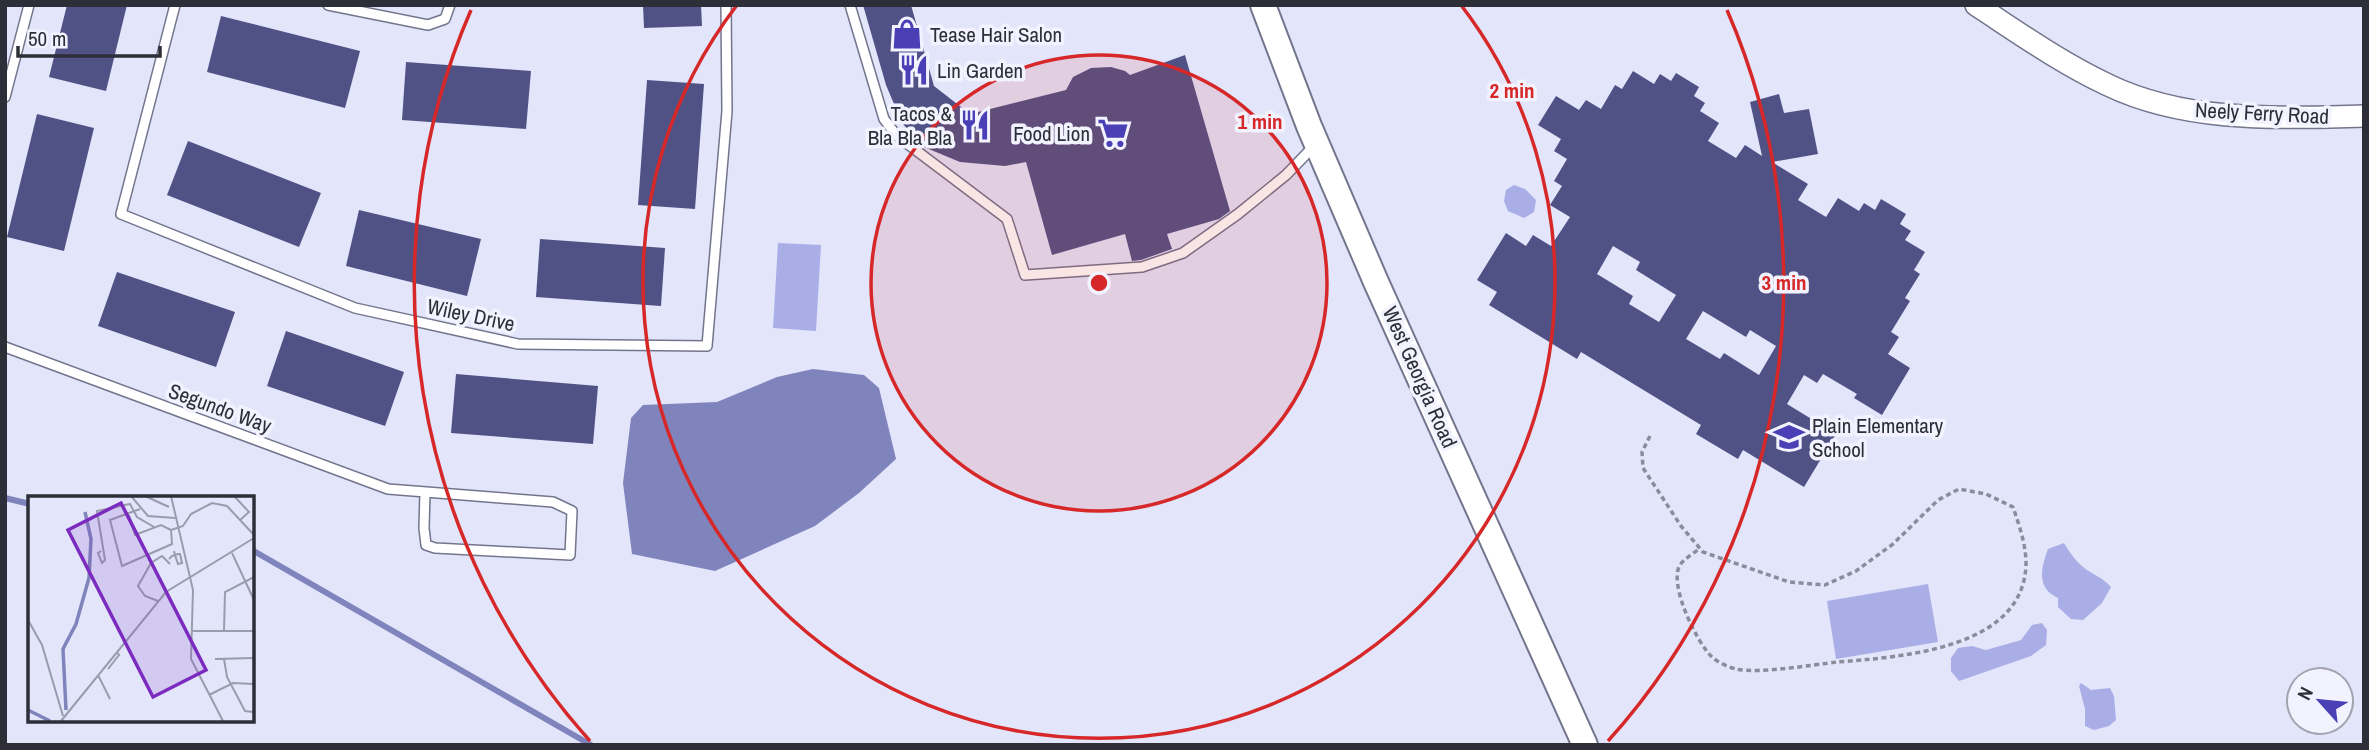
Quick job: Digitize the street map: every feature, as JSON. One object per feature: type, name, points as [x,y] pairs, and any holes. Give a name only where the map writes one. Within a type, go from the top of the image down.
[{"type":"main road","name":"West Georgia Road","points":[[1263,5],[1317,144],[1585,745]]},
{"type":"street","name":"Neely Ferry Road","points":[[1976,5],[2063,61],[2109,86],[2155,103],[2198,112],[2242,116],[2364,116]]},
{"type":"lane","points":[[5,97],[29,5]]},
{"type":"lane","name":"Wiley Drive","points":[[175,5],[121,214],[355,308],[518,344],[708,346],[727,111],[726,5]]},
{"type":"lane","points":[[328,5],[428,25],[445,19],[450,5]]},
{"type":"lane","points":[[850,5],[884,119],[897,136],[1007,219],[1026,275],[1142,267],[1183,253],[1238,214],[1286,175],[1317,144]]},
{"type":"lane","name":"Segundo Way","points":[[5,347],[388,489],[553,502],[572,511],[570,555],[435,548],[426,545],[425,492]]},
{"type":"path","points":[[1650,436],[1642,452],[1643,467],[1681,526],[1700,548],[1729,562],[1789,582],[1825,585],[1856,571],[1893,544],[1938,500],[1959,489],[1986,494],[2013,507],[2022,532],[2026,565],[2019,595],[2000,620],[1959,643],[1904,656],[1737,669],[1714,659],[1696,639],[1683,605],[1677,575],[1680,565],[1700,548]]},
{"type":"shaded area","points":[[1514,185],[1525,189],[1536,200],[1534,212],[1524,218],[1508,211],[1504,201],[1506,190]]},
{"type":"shaded area","points":[[778,243],[821,245],[816,331],[773,328]]},
{"type":"shaded area","points":[[813,369],[864,375],[879,388],[896,459],[859,493],[815,526],[715,571],[632,554],[623,483],[631,418],[643,405],[717,402],[777,377]]},
{"type":"shaded area","points":[[2064,543],[2080,564],[2111,587],[2102,603],[2083,620],[2071,619],[2058,607],[2058,598],[2046,589],[2043,583],[2042,570],[2048,549]]},
{"type":"shaded area","points":[[1928,584],[1938,642],[1836,659],[1827,601]]},
{"type":"shaded area","points":[[2042,623],[2047,630],[2046,645],[2031,656],[1959,681],[1951,671],[1951,658],[1958,648],[1972,646],[1986,650],[2021,640],[2032,625]]},
{"type":"shaded area","points":[[2081,683],[2091,690],[2110,688],[2114,696],[2116,720],[2109,726],[2094,730],[2085,726],[2085,709],[2079,686]]},
{"type":"building","points":[[67,5],[127,5],[106,91],[49,77]]},
{"type":"building","points":[[643,5],[701,5],[702,26],[644,28]]},
{"type":"building","name":"Food Lion","points":[[863,5],[911,5],[934,86],[970,114],[1066,90],[1073,77],[1091,68],[1111,67],[1130,75],[1185,55],[1230,211],[1219,219],[1167,234],[1172,249],[1141,260],[1132,261],[1125,234],[1052,255],[1026,162],[1005,166],[960,162],[924,147],[902,123],[886,85]]},
{"type":"building","points":[[221,16],[360,51],[345,108],[207,72]]},
{"type":"building","points":[[406,62],[531,71],[526,129],[402,120]]},
{"type":"building","points":[[1633,71],[1654,84],[1660,74],[1671,81],[1676,73],[1699,87],[1694,96],[1705,103],[1700,111],[1719,123],[1708,141],[1736,158],[1745,145],[1762,156],[1750,102],[1779,94],[1784,113],[1809,109],[1818,154],[1772,162],[1808,184],[1798,200],[1826,217],[1838,198],[1859,211],[1864,203],[1875,210],[1881,199],[1906,214],[1900,224],[1911,231],[1905,240],[1925,252],[1914,270],[1920,274],[1905,298],[1910,301],[1891,332],[1899,337],[1888,354],[1910,368],[1882,415],[1854,398],[1857,394],[1823,374],[1817,383],[1804,375],[1787,404],[1836,434],[1804,487],[1743,450],[1738,459],[1696,434],[1701,425],[1581,352],[1577,359],[1489,305],[1497,292],[1477,280],[1506,233],[1526,246],[1533,235],[1551,246],[1570,217],[1550,205],[1562,186],[1554,181],[1567,159],[1554,151],[1561,139],[1538,125],[1556,96],[1579,110],[1586,100],[1601,109],[1615,85],[1622,89]],"holes":[[[1613,246],[1640,262],[1636,270],[1676,295],[1659,322],[1629,304],[1633,296],[1597,274]],[[1703,311],[1746,337],[1750,330],[1776,346],[1759,375],[1724,353],[1720,359],[1686,339]]]},
{"type":"building","points":[[647,80],[704,84],[695,209],[638,205]]},
{"type":"building","points":[[37,114],[94,128],[64,251],[7,237]]},
{"type":"building","points":[[188,141],[321,193],[299,247],[167,195]]},
{"type":"building","points":[[359,210],[481,239],[467,296],[346,266]]},
{"type":"building","points":[[540,239],[665,248],[661,306],[536,297]]},
{"type":"building","points":[[117,272],[235,312],[216,367],[98,326]]},
{"type":"building","points":[[286,331],[404,372],[385,426],[267,386]]},
{"type":"building","points":[[456,374],[598,386],[593,444],[451,433]]},
{"type":"waterway","points":[[5,498],[28,504]]},
{"type":"waterway","points":[[254,551],[591,745]]},
{"type":"place","name":"Tease Hair Salon","points":[[907,34]]},
{"type":"place","name":"Lin Garden","points":[[914,70]]},
{"type":"place","name":"Tacos & Bla Bla Bla","points":[[975,125]]},
{"type":"place","name":"Food Lion","points":[[1113,133]]},
{"type":"place","name":"Plain Elementary School","points":[[1789,437]]}]
